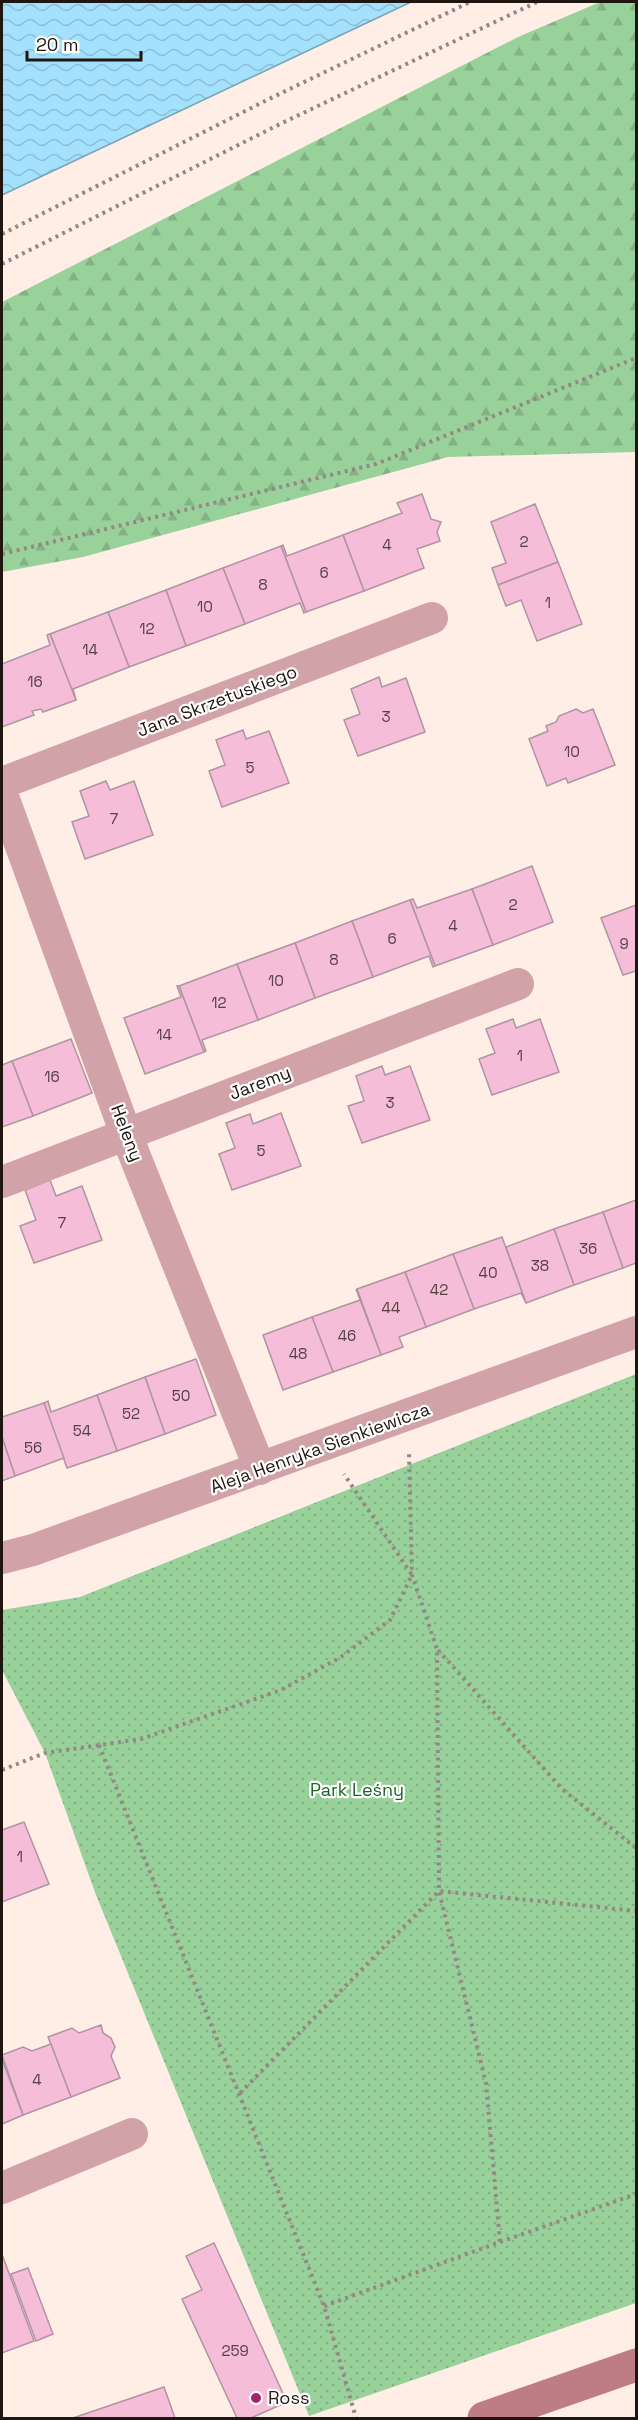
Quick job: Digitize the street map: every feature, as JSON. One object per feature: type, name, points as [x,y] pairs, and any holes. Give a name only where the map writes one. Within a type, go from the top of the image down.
[{"type":"main road","points":[[484,2418],[636,2365]]},
{"type":"street","name":"Jana Skrzetuskiego","points":[[2,783],[432,618]]},
{"type":"street","name":"Heleny","points":[[2,794],[126,1134],[260,1469]]},
{"type":"street","name":"Jaremy","points":[[2,1182],[518,984]]},
{"type":"street","name":"Aleja Henryka Sienkiewicza","points":[[2,1558],[33,1550],[325,1446],[636,1332]]},
{"type":"street","points":[[2,2188],[132,2134]]},
{"type":"path","points":[[2,234],[258,105],[470,2]]},
{"type":"path","points":[[2,264],[280,124],[537,2]]},
{"type":"path","points":[[2,554],[376,464],[636,358]]},
{"type":"path","points":[[2,1770],[45,1753],[141,1739],[281,1690],[341,1657],[390,1620],[412,1575],[408,1416]]},
{"type":"path","points":[[325,1446],[412,1575],[437,1649],[439,1890],[486,2083],[500,2242]]},
{"type":"path","points":[[437,1649],[562,1789],[636,1848]]},
{"type":"path","points":[[99,1745],[324,2306],[356,2418]]},
{"type":"path","points":[[439,1890],[636,1911]]},
{"type":"path","points":[[240,2093],[439,1890]]},
{"type":"path","points":[[324,2306],[636,2194]]},
{"type":"green space","points":[[600,2],[636,2],[636,452],[448,457],[83,557],[2,572],[2,302],[518,37]]},
{"type":"green space","name":"Park Leśny","points":[[636,1374],[636,2303],[309,2416],[96,1895],[45,1753],[2,1670],[2,1610],[80,1597]]},
{"type":"water","points":[[2,2],[411,2],[2,195]]},
{"type":"building","points":[[422,494],[431,519],[441,522],[437,532],[440,541],[417,549],[424,568],[364,591],[343,535],[402,513],[397,503]]},
{"type":"building","points":[[535,504],[558,562],[498,585],[492,568],[506,563],[491,522]]},
{"type":"building","points":[[343,535],[364,591],[306,612],[281,546],[283,545],[287,556]]},
{"type":"building","points":[[281,546],[306,612],[304,613],[300,603],[245,624],[223,568]]},
{"type":"building","points":[[558,562],[582,624],[537,641],[521,600],[506,606],[498,585]]},
{"type":"building","points":[[223,568],[245,624],[186,646],[166,590]]},
{"type":"building","points":[[166,590],[186,646],[129,667],[108,612]]},
{"type":"building","points":[[108,612],[129,667],[73,689],[76,700],[50,634]]},
{"type":"building","points":[[50,634],[76,700],[43,712],[41,709],[32,711],[34,715],[2,727],[2,664],[50,645],[47,635]]},
{"type":"building","points":[[379,677],[382,687],[406,678],[425,732],[358,756],[344,720],[360,714],[351,689]]},
{"type":"building","points":[[576,709],[583,713],[593,709],[615,765],[568,783],[566,778],[547,786],[529,739],[548,731],[546,726],[556,722],[559,716]]},
{"type":"building","points":[[243,730],[246,739],[269,731],[289,783],[222,807],[209,771],[225,765],[216,740]]},
{"type":"building","points":[[106,781],[110,790],[134,781],[153,835],[85,859],[72,822],[89,816],[80,791]]},
{"type":"building","points":[[532,866],[553,922],[493,945],[472,889]]},
{"type":"building","points":[[472,889],[493,945],[435,966],[410,900],[413,899],[417,908]]},
{"type":"building","points":[[410,900],[435,966],[433,967],[429,956],[373,977],[352,921]]},
{"type":"building","points":[[636,905],[636,971],[623,975],[601,918]]},
{"type":"building","points":[[352,921],[373,977],[315,998],[295,943]]},
{"type":"building","points":[[295,943],[315,998],[258,1020],[237,964]]},
{"type":"building","points":[[237,964],[258,1020],[202,1040],[206,1051],[204,1052],[179,986]]},
{"type":"building","points":[[177,986],[179,986],[204,1052],[145,1074],[124,1018],[181,997]]},
{"type":"building","points":[[513,1019],[516,1028],[540,1019],[559,1072],[492,1095],[479,1059],[495,1053],[486,1029]]},
{"type":"building","points":[[71,1039],[92,1093],[33,1116],[12,1061]]},
{"type":"building","points":[[12,1061],[33,1116],[2,1127],[2,1065]]},
{"type":"building","points":[[382,1066],[385,1075],[410,1066],[430,1120],[362,1143],[348,1106],[364,1101],[356,1076]]},
{"type":"building","points":[[281,1113],[301,1166],[232,1190],[219,1154],[235,1148],[226,1123],[250,1114],[253,1124]]},
{"type":"building","points":[[50,1180],[56,1196],[82,1186],[102,1240],[34,1263],[20,1226],[36,1220],[25,1190]]},
{"type":"building","points":[[636,1200],[636,1263],[623,1268],[603,1212]]},
{"type":"building","points":[[603,1212],[623,1268],[574,1285],[554,1229]]},
{"type":"building","points":[[554,1229],[574,1285],[526,1303],[506,1247]]},
{"type":"building","points":[[502,1237],[526,1303],[521,1293],[474,1309],[453,1254]]},
{"type":"building","points":[[453,1254],[474,1309],[426,1327],[405,1272]]},
{"type":"building","points":[[405,1272],[426,1327],[399,1337],[403,1347],[381,1355],[357,1289]]},
{"type":"building","points":[[356,1289],[381,1355],[333,1372],[312,1317],[360,1300]]},
{"type":"building","points":[[312,1317],[333,1372],[283,1390],[263,1335]]},
{"type":"building","points":[[196,1359],[216,1415],[165,1434],[145,1377]]},
{"type":"building","points":[[145,1377],[165,1434],[117,1451],[97,1395]]},
{"type":"building","points":[[97,1395],[117,1451],[67,1468],[44,1403],[48,1401],[51,1412]]},
{"type":"building","points":[[44,1403],[64,1458],[15,1476],[2,1437],[2,1417]]},
{"type":"building","points":[[2,1437],[15,1476],[2,1481]]},
{"type":"building","points":[[24,1822],[49,1884],[2,1902],[2,1830]]},
{"type":"building","points":[[101,2025],[103,2033],[111,2038],[115,2047],[111,2056],[120,2078],[71,2097],[48,2037],[72,2028],[79,2033]]},
{"type":"building","points":[[51,2044],[71,2097],[23,2115],[2,2055],[23,2047],[32,2051]]},
{"type":"building","points":[[2,2063],[23,2115],[2,2124]]},
{"type":"building","points":[[214,2243],[287,2402],[251,2418],[237,2418],[182,2299],[202,2290],[186,2256]]},
{"type":"building","points":[[2,2258],[34,2341],[2,2353]]},
{"type":"building","points":[[28,2268],[53,2334],[36,2341],[11,2274]]},
{"type":"building","points":[[164,2387],[175,2418],[73,2418]]},
{"type":"place","name":"Ross","points":[[256,2398]]}]
